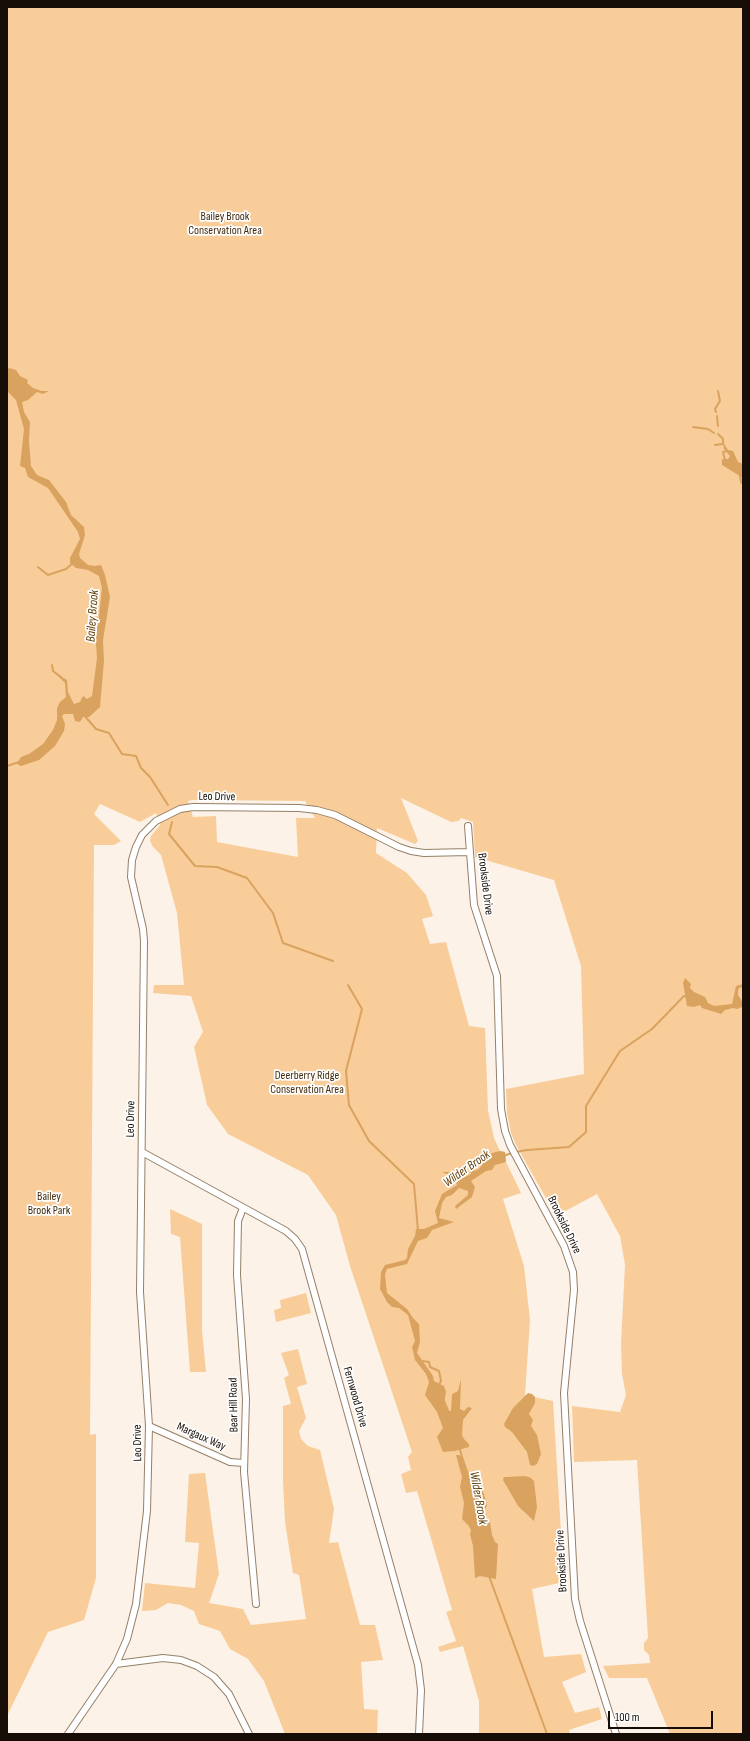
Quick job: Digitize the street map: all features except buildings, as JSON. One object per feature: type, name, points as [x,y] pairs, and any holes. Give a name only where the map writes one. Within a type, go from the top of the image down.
[{"type":"street","name":"Leo Drive","points":[[68,1734],[116,1664],[127,1639],[138,1589],[147,1511],[149,1426],[140,1292],[144,941],[142,922],[131,877],[131,866],[136,847],[151,825],[174,811],[193,807],[308,809],[335,815],[399,847],[411,851],[424,853],[469,852]]},
{"type":"street","name":"Brookside Drive","points":[[468,826],[469,852],[476,912],[497,976],[501,1108],[505,1131],[510,1145],[564,1246],[573,1272],[574,1290],[564,1393],[575,1599],[580,1621],[616,1734]]},
{"type":"street","name":"Fernwood Drive","points":[[142,1152],[289,1234],[298,1242],[303,1253],[415,1654],[421,1690],[419,1734]]},
{"type":"street","name":"Bear Hill Road","points":[[243,1208],[238,1220],[237,1260],[246,1399],[244,1463],[256,1604]]},
{"type":"street","name":"Margaux Way","points":[[149,1426],[230,1462],[244,1463]]},
{"type":"street","points":[[116,1664],[126,1664],[163,1658],[181,1660],[197,1666],[217,1680],[229,1694],[249,1734]]},
{"type":"green space","points":[[7,7],[743,7],[743,1734],[670,1734],[647,1678],[609,1678],[603,1666],[650,1663],[649,1655],[644,1650],[644,1643],[648,1638],[637,1460],[574,1462],[572,1406],[620,1412],[626,1395],[622,1374],[621,1344],[625,1265],[620,1236],[597,1194],[556,1216],[516,1145],[511,1133],[507,1113],[506,1089],[584,1074],[581,966],[554,880],[475,857],[473,822],[461,818],[459,821],[451,822],[401,798],[418,841],[415,844],[377,828],[376,853],[407,873],[426,895],[433,916],[422,919],[430,944],[446,942],[469,1026],[485,1028],[488,1110],[494,1138],[500,1151],[505,1152],[506,1162],[521,1193],[503,1199],[524,1266],[530,1320],[525,1395],[553,1401],[564,1582],[532,1589],[544,1657],[581,1654],[586,1672],[562,1682],[575,1713],[599,1707],[602,1719],[569,1730],[570,1734],[479,1734],[479,1701],[463,1646],[440,1652],[438,1647],[456,1641],[446,1612],[452,1610],[417,1491],[406,1493],[401,1474],[411,1470],[408,1457],[412,1452],[350,1266],[336,1215],[308,1175],[228,1134],[207,1105],[194,1047],[203,1032],[191,996],[153,993],[154,985],[184,985],[177,913],[161,855],[153,847],[150,841],[151,836],[160,825],[156,813],[140,822],[100,804],[94,814],[121,841],[114,845],[94,845],[90,1435],[96,1434],[96,1578],[84,1620],[48,1632],[7,1716]],"holes":[[[188,801],[305,801],[315,818],[296,818],[298,857],[217,842],[216,816],[193,817]]]},
{"type":"green space","points":[[170,1209],[202,1224],[202,1331],[206,1372],[190,1372],[180,1237],[171,1234]]},
{"type":"green space","points":[[306,1293],[311,1313],[276,1322],[274,1310],[281,1308],[280,1300]]},
{"type":"green space","points":[[298,1349],[307,1384],[297,1387],[306,1418],[299,1431],[301,1439],[308,1446],[320,1450],[334,1509],[329,1543],[338,1542],[360,1625],[375,1625],[383,1660],[361,1662],[364,1709],[378,1710],[377,1734],[285,1734],[264,1681],[248,1659],[230,1649],[220,1631],[199,1624],[194,1611],[181,1605],[168,1603],[156,1610],[142,1611],[145,1583],[195,1588],[199,1543],[185,1542],[189,1474],[205,1473],[219,1574],[209,1603],[243,1609],[251,1625],[306,1619],[299,1575],[293,1573],[285,1522],[283,1480],[283,1406],[291,1404],[284,1378],[289,1375],[281,1353]]},
{"type":"water","points":[[9,368],[16,370],[20,376],[28,380],[27,383],[33,388],[42,391],[49,391],[43,394],[37,392],[28,400],[22,402],[24,412],[30,422],[29,441],[31,466],[37,475],[49,480],[66,502],[71,515],[84,527],[85,535],[79,554],[80,558],[88,565],[101,565],[110,597],[103,640],[104,661],[100,707],[89,717],[83,717],[80,722],[75,721],[73,714],[64,714],[62,716],[65,724],[64,731],[55,746],[39,760],[21,766],[17,764],[21,757],[29,754],[43,744],[53,730],[57,720],[57,708],[60,702],[66,697],[65,683],[55,673],[67,680],[68,692],[74,704],[80,702],[83,696],[87,699],[92,696],[97,658],[95,631],[98,625],[102,588],[99,576],[88,570],[76,568],[70,563],[70,558],[80,539],[78,532],[48,488],[28,477],[25,468],[20,466],[24,429],[16,400],[7,391],[7,370]]},
{"type":"water","points":[[723,442],[728,450],[733,451],[738,462],[743,464],[743,478],[722,465],[722,459],[728,459],[730,456],[724,449]]},
{"type":"water","points":[[685,978],[691,984],[690,988],[694,992],[705,997],[708,1003],[714,1006],[732,1004],[736,986],[743,984],[743,987],[739,988],[738,991],[738,995],[743,1003],[742,1007],[725,1010],[721,1014],[702,1008],[700,1005],[694,1007],[687,1006],[683,983]]},
{"type":"water","points":[[500,1151],[505,1152],[506,1162],[495,1165],[492,1170],[486,1171],[471,1181],[475,1187],[472,1197],[456,1209],[455,1206],[468,1195],[468,1191],[459,1188],[452,1195],[446,1197],[442,1203],[439,1218],[454,1222],[432,1230],[427,1238],[418,1241],[407,1264],[387,1269],[385,1275],[387,1293],[407,1309],[419,1324],[420,1342],[417,1353],[433,1376],[434,1381],[444,1386],[446,1392],[444,1403],[447,1411],[451,1411],[452,1394],[458,1391],[461,1379],[460,1409],[464,1411],[468,1407],[472,1408],[463,1420],[462,1435],[469,1444],[469,1447],[455,1451],[443,1452],[437,1437],[443,1428],[437,1412],[425,1395],[429,1382],[426,1374],[415,1360],[412,1347],[415,1341],[408,1315],[399,1308],[392,1307],[387,1302],[380,1289],[381,1272],[385,1265],[405,1260],[407,1258],[408,1249],[415,1236],[416,1229],[424,1229],[438,1223],[435,1211],[442,1194],[457,1185],[452,1176],[442,1172],[450,1172],[459,1179],[463,1178],[471,1174],[469,1165],[473,1165],[475,1171],[480,1168],[482,1158],[489,1157],[492,1153]]},
{"type":"water","points":[[528,1393],[535,1397],[535,1403],[529,1414],[533,1420],[531,1426],[537,1435],[541,1454],[537,1464],[533,1466],[530,1465],[527,1452],[504,1424],[513,1408]]},
{"type":"water","points":[[456,1455],[463,1457],[470,1477],[475,1483],[481,1485],[483,1491],[487,1505],[481,1519],[490,1522],[492,1535],[495,1542],[498,1544],[496,1579],[480,1576],[475,1578],[473,1546],[470,1534],[471,1530],[462,1519],[464,1503],[460,1487],[462,1477]]},
{"type":"water","points":[[525,1476],[534,1481],[537,1507],[534,1521],[518,1506],[503,1480],[504,1477]]},
{"type":"waterway","points":[[716,412],[715,409],[720,401],[718,391]]},
{"type":"waterway","points":[[717,416],[718,426]]},
{"type":"waterway","points":[[693,427],[708,429],[714,433]]},
{"type":"waterway","points":[[718,434],[723,439],[723,443]]},
{"type":"waterway","points":[[715,445],[723,444]]},
{"type":"waterway","points":[[725,460],[723,452],[727,451]]},
{"type":"waterway","points":[[740,476],[743,484]]},
{"type":"waterway","points":[[38,567],[48,575],[66,569],[73,563]]},
{"type":"waterway","points":[[52,665],[53,671],[61,677]]},
{"type":"waterway","points":[[83,714],[96,729],[109,733],[122,754],[136,756],[141,768],[150,777],[168,805]]},
{"type":"waterway","name":"Bailey Brook","points":[[7,766],[19,762]]},
{"type":"waterway","points":[[172,822],[169,834],[195,866],[217,867],[247,878],[273,913],[283,943],[333,961]]},
{"type":"waterway","points":[[348,985],[362,1009],[346,1071],[349,1105],[369,1141],[414,1184],[418,1231]]},
{"type":"waterway","name":"Wilder Brook","points":[[516,1152],[569,1147],[586,1132],[586,1106],[620,1051],[652,1029],[684,996],[688,997]]},
{"type":"waterway","name":"Wilder Brook","points":[[503,1156],[512,1153]]},
{"type":"waterway","points":[[422,1361],[429,1362],[430,1367],[439,1371],[441,1381],[439,1385]]},
{"type":"waterway","name":"Wilder Brook","points":[[444,1401],[449,1413]]},
{"type":"waterway","name":"Wilder Brook","points":[[459,1446],[462,1457]]},
{"type":"waterway","name":"Wilder Brook","points":[[489,1576],[547,1734]]},
{"type":"park label","name":"Bailey Brook Conservation Area","points":[[225,224]]},
{"type":"park label","name":"Deerberry Ridge Conservation Area","points":[[307,1083]]},
{"type":"park label","name":"Bailey Brook Park","points":[[49,1204]]}]
